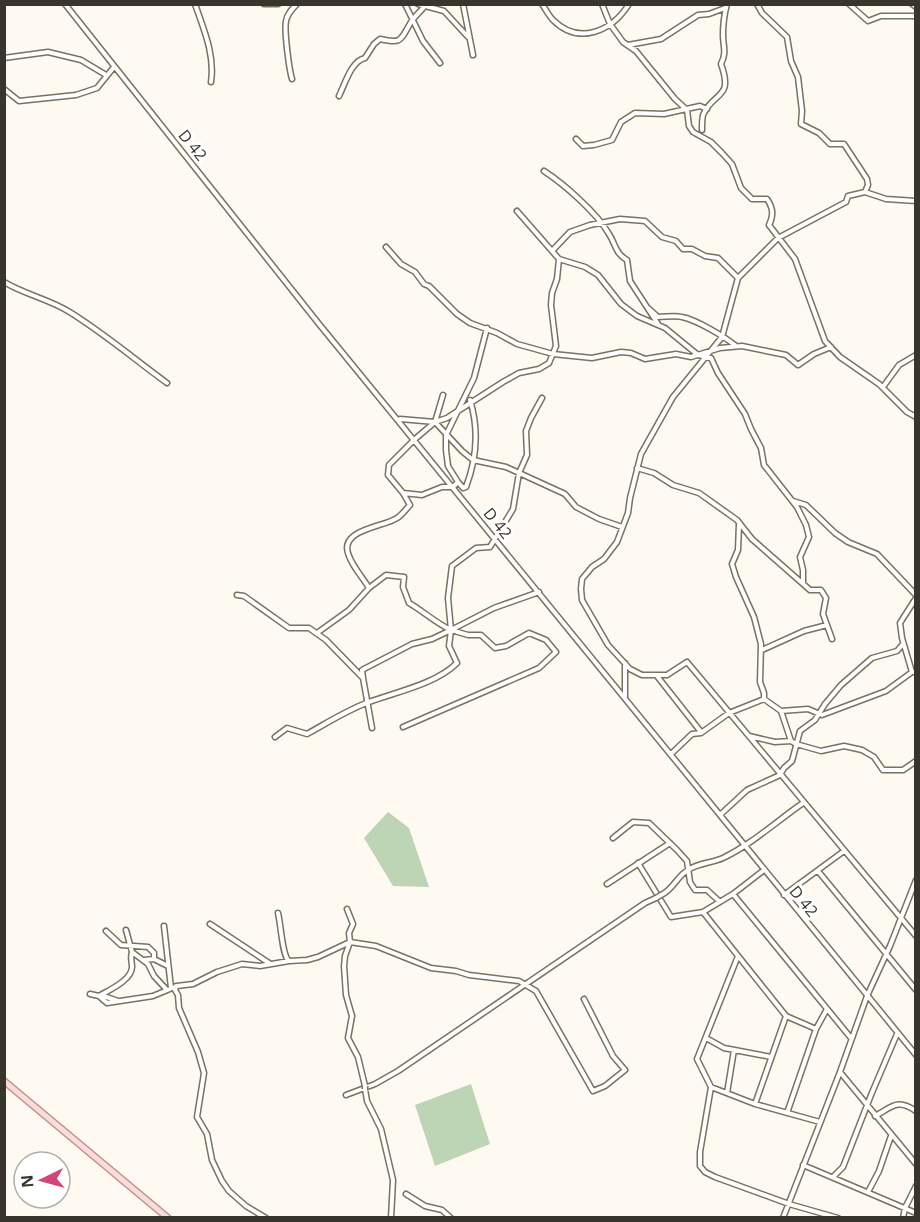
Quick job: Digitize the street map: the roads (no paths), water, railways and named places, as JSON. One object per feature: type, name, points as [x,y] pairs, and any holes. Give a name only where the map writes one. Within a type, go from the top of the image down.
[{"type":"main road","points":[[4,1081],[167,1217]]},
{"type":"street","name":"D 42","points":[[65,4],[319,324],[399,419],[915,1055]]},
{"type":"street","points":[[195,4],[210,50],[211,82]]},
{"type":"street","points":[[264,4],[278,4]]},
{"type":"street","points":[[292,79],[286,20],[297,4]]},
{"type":"street","points":[[405,4],[423,41],[440,63]]},
{"type":"street","points":[[418,4],[444,11],[468,37]]},
{"type":"street","points":[[463,4],[473,56]]},
{"type":"street","points":[[542,4],[553,20],[566,29],[578,33],[596,33],[624,13],[629,4]]},
{"type":"street","points":[[602,4],[610,24],[623,42],[642,58],[675,99],[687,110],[689,126],[693,132],[711,142],[732,164],[741,188],[752,199],[767,199],[773,213],[770,225],[795,260],[825,341],[840,357],[883,387],[907,412],[915,417]]},
{"type":"street","points":[[758,4],[762,13],[787,37],[791,61],[798,76],[802,111],[801,124],[819,132],[830,144],[844,144],[867,179],[868,185],[865,192]]},
{"type":"street","points":[[849,4],[868,21],[881,16],[915,16]]},
{"type":"street","points":[[628,45],[661,39],[699,15],[710,14],[726,6]]},
{"type":"street","points":[[702,130],[703,116],[712,102],[721,96],[725,85],[721,64],[726,55],[723,35],[726,6]]},
{"type":"street","points":[[339,96],[350,76],[351,69],[374,44],[380,39],[389,42],[399,40],[424,7]]},
{"type":"street","points":[[4,58],[48,51],[81,60],[106,75]]},
{"type":"street","points":[[4,89],[19,101],[76,95],[97,88],[114,67]]},
{"type":"street","points":[[576,139],[583,146],[606,143],[616,135],[621,122],[635,113],[664,114],[700,106],[707,109]]},
{"type":"street","points":[[544,171],[582,201],[609,233],[619,255],[627,260],[630,281],[658,325]]},
{"type":"street","points":[[915,201],[886,199],[865,192],[848,196],[846,202],[778,238],[738,278],[722,337],[673,397],[649,437],[641,454],[628,513],[617,542],[604,559],[592,567],[582,579],[581,589],[582,600],[608,645],[630,669],[642,675],[667,675],[687,662],[915,936]]},
{"type":"street","points":[[517,211],[559,259],[585,267],[598,275],[621,304],[637,316],[658,325],[698,354],[711,358],[718,373],[745,414],[761,448],[764,465],[792,501],[806,525],[809,537],[800,557],[803,583]]},
{"type":"street","points":[[552,251],[570,232],[621,219],[645,221],[662,237],[676,241],[682,249],[692,249],[705,256],[718,258],[738,278]]},
{"type":"street","points":[[386,247],[401,264],[415,272],[424,284],[429,286],[457,314],[517,344],[553,354],[592,358],[621,352],[631,353],[645,359],[676,354],[691,357],[712,350],[737,347],[786,356],[798,365],[814,354],[831,347]]},
{"type":"street","points":[[369,588],[348,555],[348,544],[351,537],[380,523],[397,519],[410,505],[388,475],[389,465],[435,422],[447,418],[470,401],[519,373],[539,369],[549,363],[556,346],[551,305],[559,259]]},
{"type":"street","points":[[4,282],[13,288],[32,293],[67,310],[112,340],[167,383]]},
{"type":"street","points":[[645,306],[658,317],[682,317],[727,338],[737,347]]},
{"type":"street","points":[[466,394],[470,401],[477,433],[470,477],[465,489],[448,466],[446,435],[459,408],[466,394],[474,378],[487,328]]},
{"type":"street","points":[[883,387],[899,365],[915,355]]},
{"type":"street","points":[[435,422],[443,395]]},
{"type":"street","points":[[275,737],[287,728],[307,734],[367,702],[411,688],[450,670],[457,663],[449,646],[451,630],[448,598],[452,566],[476,548],[490,547],[513,509],[519,473],[527,455],[526,431],[542,398]]},
{"type":"street","points":[[399,419],[435,422],[473,460],[506,467],[565,494],[576,507],[599,519],[622,527]]},
{"type":"street","points":[[637,468],[654,474],[672,485],[699,493],[739,524],[752,539],[810,590],[821,590],[825,597],[823,614],[832,639]]},
{"type":"street","points":[[403,493],[422,495],[442,487],[453,487],[458,482]]},
{"type":"street","points":[[781,711],[808,709],[822,715],[886,691],[914,672],[903,644],[900,623],[915,596],[877,554],[848,542],[830,529],[806,505],[792,501]]},
{"type":"street","points":[[739,524],[738,550],[732,564],[735,577],[754,617],[762,650],[760,682],[764,699]]},
{"type":"street","points":[[316,633],[349,610],[369,588],[386,575],[404,577],[403,587],[409,603],[428,614],[442,627],[468,635],[481,635],[495,648],[506,646],[529,633],[546,640],[556,652],[539,668],[404,727]]},
{"type":"street","points":[[372,728],[362,670],[412,644],[432,639],[494,608],[539,592]]},
{"type":"street","points":[[237,595],[244,596],[289,627],[309,628],[326,640],[363,678]]},
{"type":"street","points":[[762,650],[827,625]]},
{"type":"street","points":[[720,815],[747,790],[780,775],[792,761],[800,731],[815,720],[841,685],[872,658],[897,651],[903,644]]},
{"type":"street","points":[[625,663],[625,697]]},
{"type":"street","points":[[657,676],[701,733]]},
{"type":"street","points":[[764,699],[781,711],[791,741]]},
{"type":"street","points":[[671,754],[692,734],[701,733],[729,712],[764,699]]},
{"type":"street","points":[[748,736],[775,742],[791,741],[821,751],[844,746],[862,750],[874,757],[883,770],[903,770],[915,761]]},
{"type":"street","points":[[345,1095],[375,1084],[398,1071],[588,944],[645,903],[667,892],[687,870],[711,860],[721,859],[803,803]]},
{"type":"street","points":[[613,838],[633,822],[649,823],[687,861],[690,882],[695,890],[707,891],[720,902]]},
{"type":"street","points":[[607,884],[670,843]]},
{"type":"street","points":[[784,895],[844,851]]},
{"type":"street","points":[[638,863],[671,917],[704,912],[764,870]]},
{"type":"street","points":[[818,871],[915,990]]},
{"type":"street","points":[[783,1218],[867,996],[902,919],[915,880]]},
{"type":"street","points":[[732,894],[851,1038]]},
{"type":"street","points":[[347,909],[352,924],[344,966],[346,995],[352,1016],[348,1038],[358,1057],[367,1101],[381,1129],[393,1180],[391,1218]]},
{"type":"street","points":[[704,912],[786,1016],[816,1029]]},
{"type":"street","points":[[278,913],[283,934],[284,955],[289,960]]},
{"type":"street","points":[[210,924],[269,963]]},
{"type":"street","points":[[164,926],[167,935],[169,989]]},
{"type":"street","points":[[90,994],[100,995],[129,975],[132,967],[130,961],[132,950],[126,930]]},
{"type":"street","points":[[106,931],[143,960],[150,967],[154,976],[169,989]]},
{"type":"street","points":[[100,995],[107,1003],[149,997],[177,986],[193,984],[217,972],[242,964],[260,966],[289,960],[307,960],[350,942],[390,950],[410,961],[431,968],[515,980],[525,985],[536,992],[593,1091],[605,1086],[625,1070],[613,1056],[584,999]]},
{"type":"street","points":[[132,950],[148,947],[154,953],[154,959]]},
{"type":"street","points":[[738,956],[697,1059],[711,1087],[700,1152],[700,1166],[705,1172],[715,1177],[789,1204],[838,1218]]},
{"type":"street","points":[[143,960],[154,959],[168,966]]},
{"type":"street","points":[[177,986],[175,990],[180,1011],[198,1052],[204,1073],[197,1117],[207,1134],[215,1167],[229,1191],[246,1206],[266,1218]]},
{"type":"street","points":[[788,1113],[816,1029],[827,1008]]},
{"type":"street","points":[[755,1104],[786,1016]]},
{"type":"street","points":[[833,1177],[843,1167],[898,1033]]},
{"type":"street","points":[[706,1038],[724,1048],[771,1057]]},
{"type":"street","points":[[727,1094],[734,1050]]},
{"type":"street","points":[[840,1072],[915,1164]]},
{"type":"street","points":[[711,1087],[755,1104],[819,1122]]},
{"type":"street","points":[[875,1116],[892,1105],[899,1104],[909,1106],[915,1111]]},
{"type":"street","points":[[868,1192],[879,1171],[891,1136]]},
{"type":"street","points":[[803,1165],[915,1212]]},
{"type":"street","points":[[903,1218],[915,1186]]},
{"type":"street","points":[[406,1194],[425,1206],[442,1210],[451,1218]]}]
